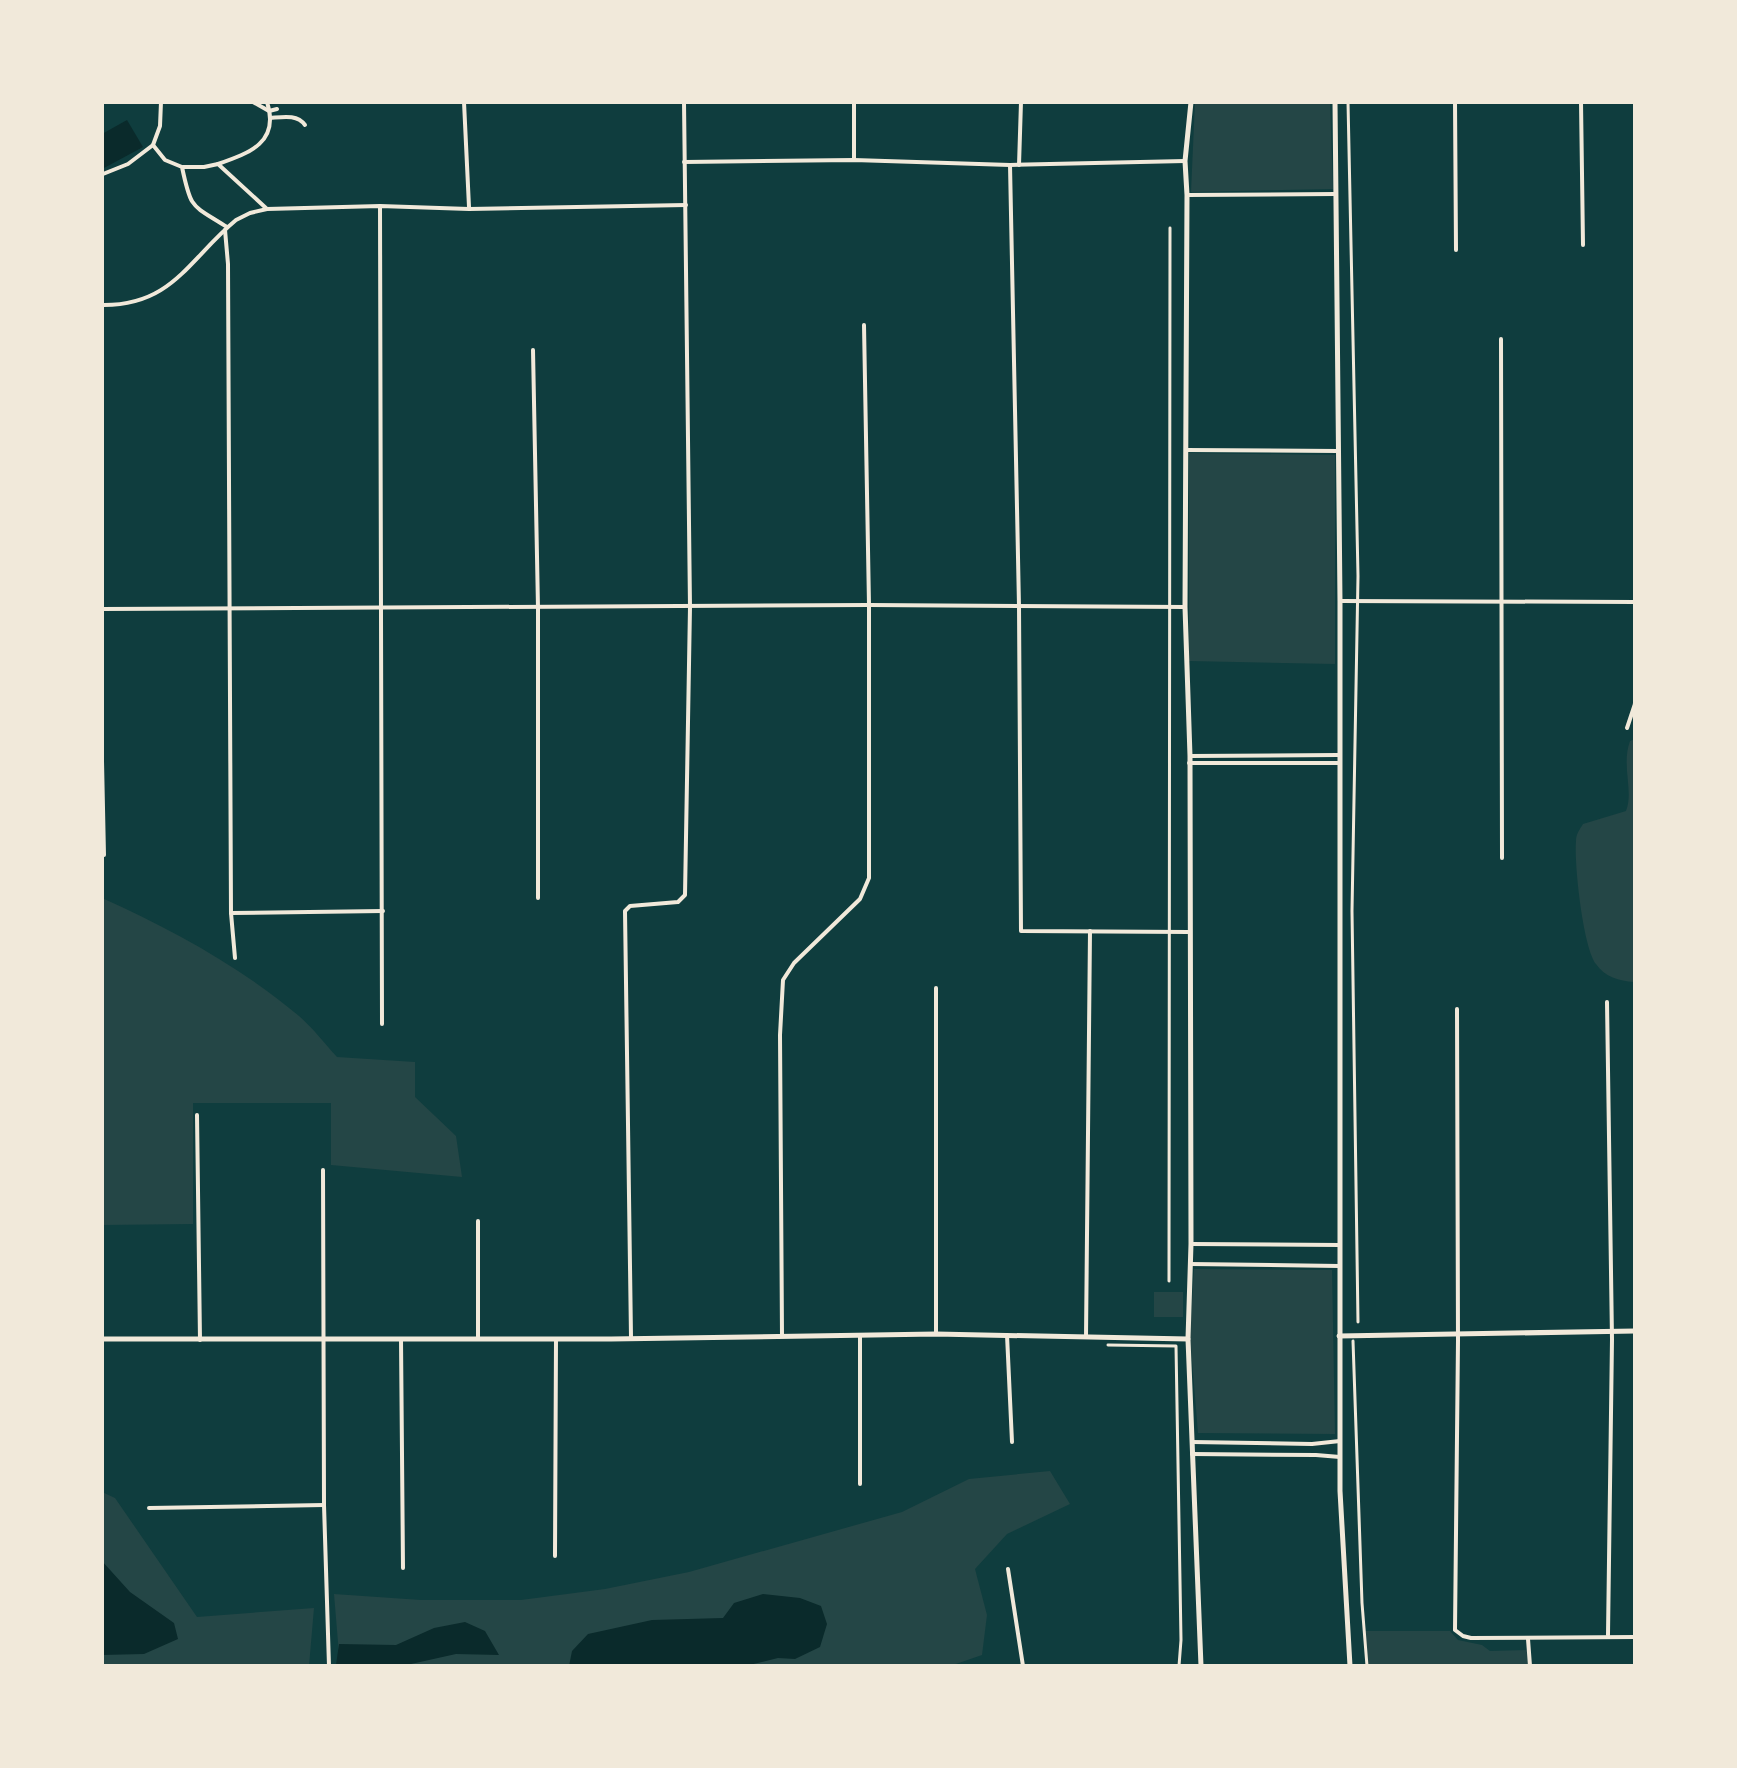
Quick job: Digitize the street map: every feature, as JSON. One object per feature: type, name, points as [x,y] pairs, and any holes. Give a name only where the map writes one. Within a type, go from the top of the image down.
[{"type":"street","points":[[103,174],[128,164],[153,145],[160,126],[161,102]]},
{"type":"street","points":[[253,102],[269,111],[277,109]]},
{"type":"street","points":[[153,145],[165,160],[182,167],[204,167],[244,155],[267,136],[271,127],[267,102]]},
{"type":"street","points":[[464,102],[469,209]]},
{"type":"street","points":[[631,1337],[625,911],[630,906],[678,902],[685,895],[690,607],[684,102]]},
{"type":"street","points":[[854,102],[854,160]]},
{"type":"street","points":[[1019,165],[1021,102]]},
{"type":"street","points":[[1191,102],[1185,161],[1185,607],[1190,759],[1191,1244],[1188,1339],[1201,1666]]},
{"type":"street","points":[[1335,102],[1340,601],[1340,1457],[1350,1666]]},
{"type":"street","points":[[1348,102],[1357,601],[1352,911],[1358,1322]]},
{"type":"street","points":[[1455,102],[1456,250]]},
{"type":"street","points":[[1581,102],[1583,245]]},
{"type":"street","points":[[270,118],[293,117],[301,119],[305,125]]},
{"type":"street","points":[[684,162],[854,160],[1019,165],[1185,161]]},
{"type":"street","points":[[218,164],[267,209]]},
{"type":"street","points":[[1010,165],[1019,606],[1021,931],[1189,932]]},
{"type":"street","points":[[182,167],[186,193],[193,205],[226,228]]},
{"type":"street","points":[[1187,195],[1336,194]]},
{"type":"street","points":[[102,305],[123,305],[149,299],[168,286],[226,228],[250,213],[267,209],[686,205]]},
{"type":"street","points":[[380,206],[382,1024]]},
{"type":"street","points":[[226,228],[231,913],[235,958]]},
{"type":"street","points":[[1169,1281],[1170,228]]},
{"type":"street","points":[[782,1335],[780,1035],[783,980],[794,963],[860,899],[869,878],[869,605],[864,325]]},
{"type":"street","points":[[1501,339],[1502,858]]},
{"type":"street","points":[[533,350],[538,608],[538,898]]},
{"type":"street","points":[[1186,450],[1338,451]]},
{"type":"street","points":[[1340,601],[1635,602]]},
{"type":"street","points":[[102,609],[869,605],[1185,607]]},
{"type":"street","points":[[1627,728],[1635,704]]},
{"type":"street","points":[[1262,755],[1263,763]]},
{"type":"street","points":[[1287,755],[1287,763]]},
{"type":"street","points":[[1190,759],[1338,755]]},
{"type":"street","points":[[1190,759],[1338,763]]},
{"type":"street","points":[[102,761],[104,855]]},
{"type":"street","points":[[231,913],[383,911]]},
{"type":"street","points":[[1086,1337],[1090,931]]},
{"type":"street","points":[[936,988],[936,1334]]},
{"type":"street","points":[[1607,1002],[1612,1331],[1608,1635]]},
{"type":"street","points":[[1457,1009],[1455,1630],[1471,1638],[1635,1637]]},
{"type":"street","points":[[197,1115],[200,1340]]},
{"type":"street","points":[[323,1170],[324,1505],[329,1666]]},
{"type":"street","points":[[478,1221],[478,1338]]},
{"type":"street","points":[[1191,1244],[1340,1245]]},
{"type":"street","points":[[1190,1264],[1339,1266]]},
{"type":"street","points":[[1339,1336],[1635,1331]]},
{"type":"street","points":[[102,1339],[556,1339],[936,1334],[1188,1339]]},
{"type":"street","points":[[1007,1335],[1012,1442]]},
{"type":"street","points":[[860,1336],[860,1484]]},
{"type":"street","points":[[401,1339],[403,1568]]},
{"type":"street","points":[[555,1556],[556,1339]]},
{"type":"street","points":[[1353,1341],[1367,1666]]},
{"type":"street","points":[[1108,1345],[1176,1346],[1179,1666]]},
{"type":"street","points":[[1192,1442],[1312,1444],[1340,1441]]},
{"type":"street","points":[[1262,1454],[1264,1442]]},
{"type":"street","points":[[1192,1454],[1340,1457]]},
{"type":"street","points":[[149,1508],[324,1505]]},
{"type":"street","points":[[1008,1569],[1023,1666]]},
{"type":"street","points":[[1528,1639],[1530,1666]]},
{"type":"shaded area","points":[[1195,102],[1330,102],[1333,189],[1191,192]]},
{"type":"shaded area","points":[[127,120],[143,147],[104,168],[102,134]]},
{"type":"shaded area","points":[[1189,453],[1335,455],[1335,664],[1189,661]]},
{"type":"shaded area","points":[[1635,739],[1634,982],[1608,975],[1591,955],[1580,904],[1576,852],[1577,836],[1583,824],[1626,811],[1629,795],[1628,750],[1630,741]]},
{"type":"shaded area","points":[[102,898],[179,936],[253,981],[304,1021],[337,1057],[415,1062],[415,1097],[456,1136],[462,1177],[331,1165],[331,1103],[193,1103],[193,1224],[102,1225]]},
{"type":"shaded area","points":[[1194,1269],[1332,1270],[1335,1434],[1198,1433],[1190,1336]]},
{"type":"shaded area","points":[[1154,1292],[1183,1292],[1183,1317],[1154,1317]]},
{"type":"shaded area","points":[[1050,1471],[1070,1504],[1007,1534],[975,1569],[987,1615],[982,1655],[950,1666],[340,1666],[334,1594],[421,1600],[521,1600],[605,1589],[689,1572],[902,1512],[969,1479]]},
{"type":"shaded area","points":[[102,1492],[115,1498],[197,1617],[314,1608],[309,1666],[102,1666]]},
{"type":"shaded area","points":[[102,1561],[130,1592],[174,1623],[178,1639],[144,1654],[102,1655]]},
{"type":"shaded area","points":[[763,1594],[800,1598],[821,1606],[827,1624],[820,1647],[795,1659],[778,1658],[745,1666],[569,1666],[572,1651],[588,1634],[652,1620],[723,1618],[734,1603]]},
{"type":"shaded area","points":[[465,1622],[485,1631],[499,1655],[456,1654],[402,1666],[336,1665],[339,1644],[396,1645],[434,1628]]},
{"type":"shaded area","points":[[1363,1631],[1450,1631],[1458,1640],[1482,1645],[1490,1651],[1529,1650],[1530,1666],[1366,1666]]}]
